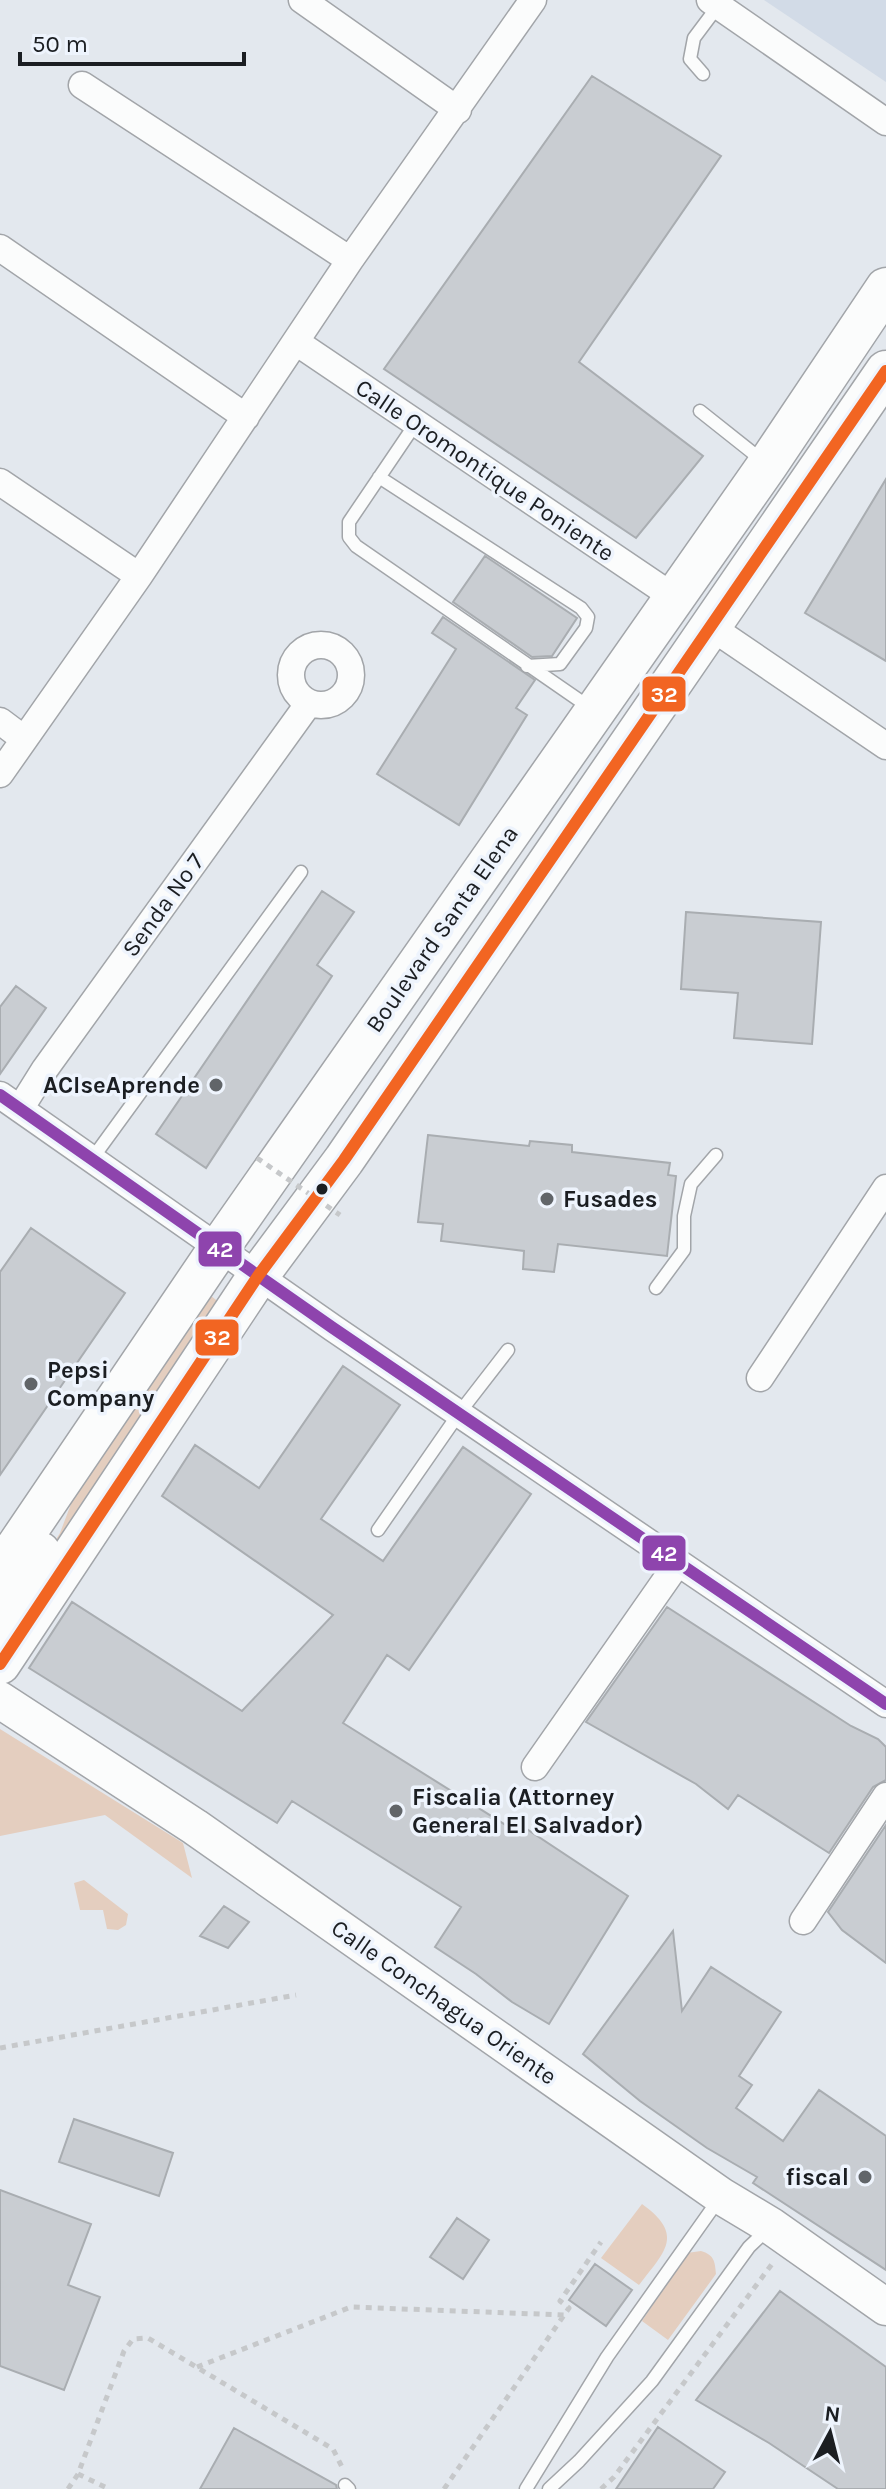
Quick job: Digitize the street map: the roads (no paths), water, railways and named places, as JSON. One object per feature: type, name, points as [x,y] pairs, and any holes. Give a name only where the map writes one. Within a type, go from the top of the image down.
[{"type":"main road","name":"Boulevard Santa Elena","points":[[0,1571],[219,1248],[675,598],[886,288]]},
{"type":"main road","name":"Boulevard Santa Elena","points":[[0,1664],[258,1276],[344,1160],[886,371]]},
{"type":"main road","points":[[0,1611],[51,1534],[62,1502],[61,1481]]},
{"type":"street","points":[[302,0],[458,110]]},
{"type":"street","points":[[0,774],[139,576],[350,260],[533,0]]},
{"type":"street","points":[[714,3],[886,122]]},
{"type":"street","points":[[82,85],[350,260]]},
{"type":"street","points":[[0,248],[246,417]]},
{"type":"street","name":"Calle Oromontique Poniente","points":[[296,342],[675,598]]},
{"type":"street","points":[[0,482],[139,576]]},
{"type":"street","points":[[711,627],[886,746]]},
{"type":"street","name":"Senda No 7","points":[[10,1102],[45,1069],[309,703]]},
{"type":"street","points":[[0,721],[24,739]]},
{"type":"street","points":[[10,1102],[677,1564],[886,1704]]},
{"type":"street","points":[[760,1378],[886,1188]]},
{"type":"street","points":[[535,1767],[677,1564]]},
{"type":"street","name":"Calle Conchagua Oriente","points":[[0,1700],[195,1827],[721,2196],[886,2307]]},
{"type":"street","points":[[803,1921],[886,1796]]},
{"type":"lane","points":[[703,74],[690,59],[694,38],[714,3]]},
{"type":"lane","points":[[700,411],[768,464]]},
{"type":"lane","points":[[416,423],[349,522],[349,537],[356,546],[596,711]]},
{"type":"lane","points":[[379,477],[581,608],[588,617],[586,628],[560,664],[527,666]]},
{"type":"lane","points":[[92,1159],[301,872]]},
{"type":"lane","points":[[656,1288],[684,1250],[684,1216],[691,1184],[716,1155]]},
{"type":"lane","points":[[378,1530],[460,1412],[508,1350]]},
{"type":"lane","points":[[526,2489],[607,2357],[721,2196]]},
{"type":"lane","points":[[549,2489],[652,2381],[749,2247],[781,2234]]},
{"type":"place","name":"ACIseAprende","points":[[216,1085]]},
{"type":"place","name":"Fusades","points":[[547,1199]]},
{"type":"place","name":"Pepsi Company","points":[[31,1384]]},
{"type":"place","name":"Fiscalia (Attorney General El Salvador)","points":[[396,1811]]},
{"type":"place","name":"fiscal","points":[[865,2177]]}]
